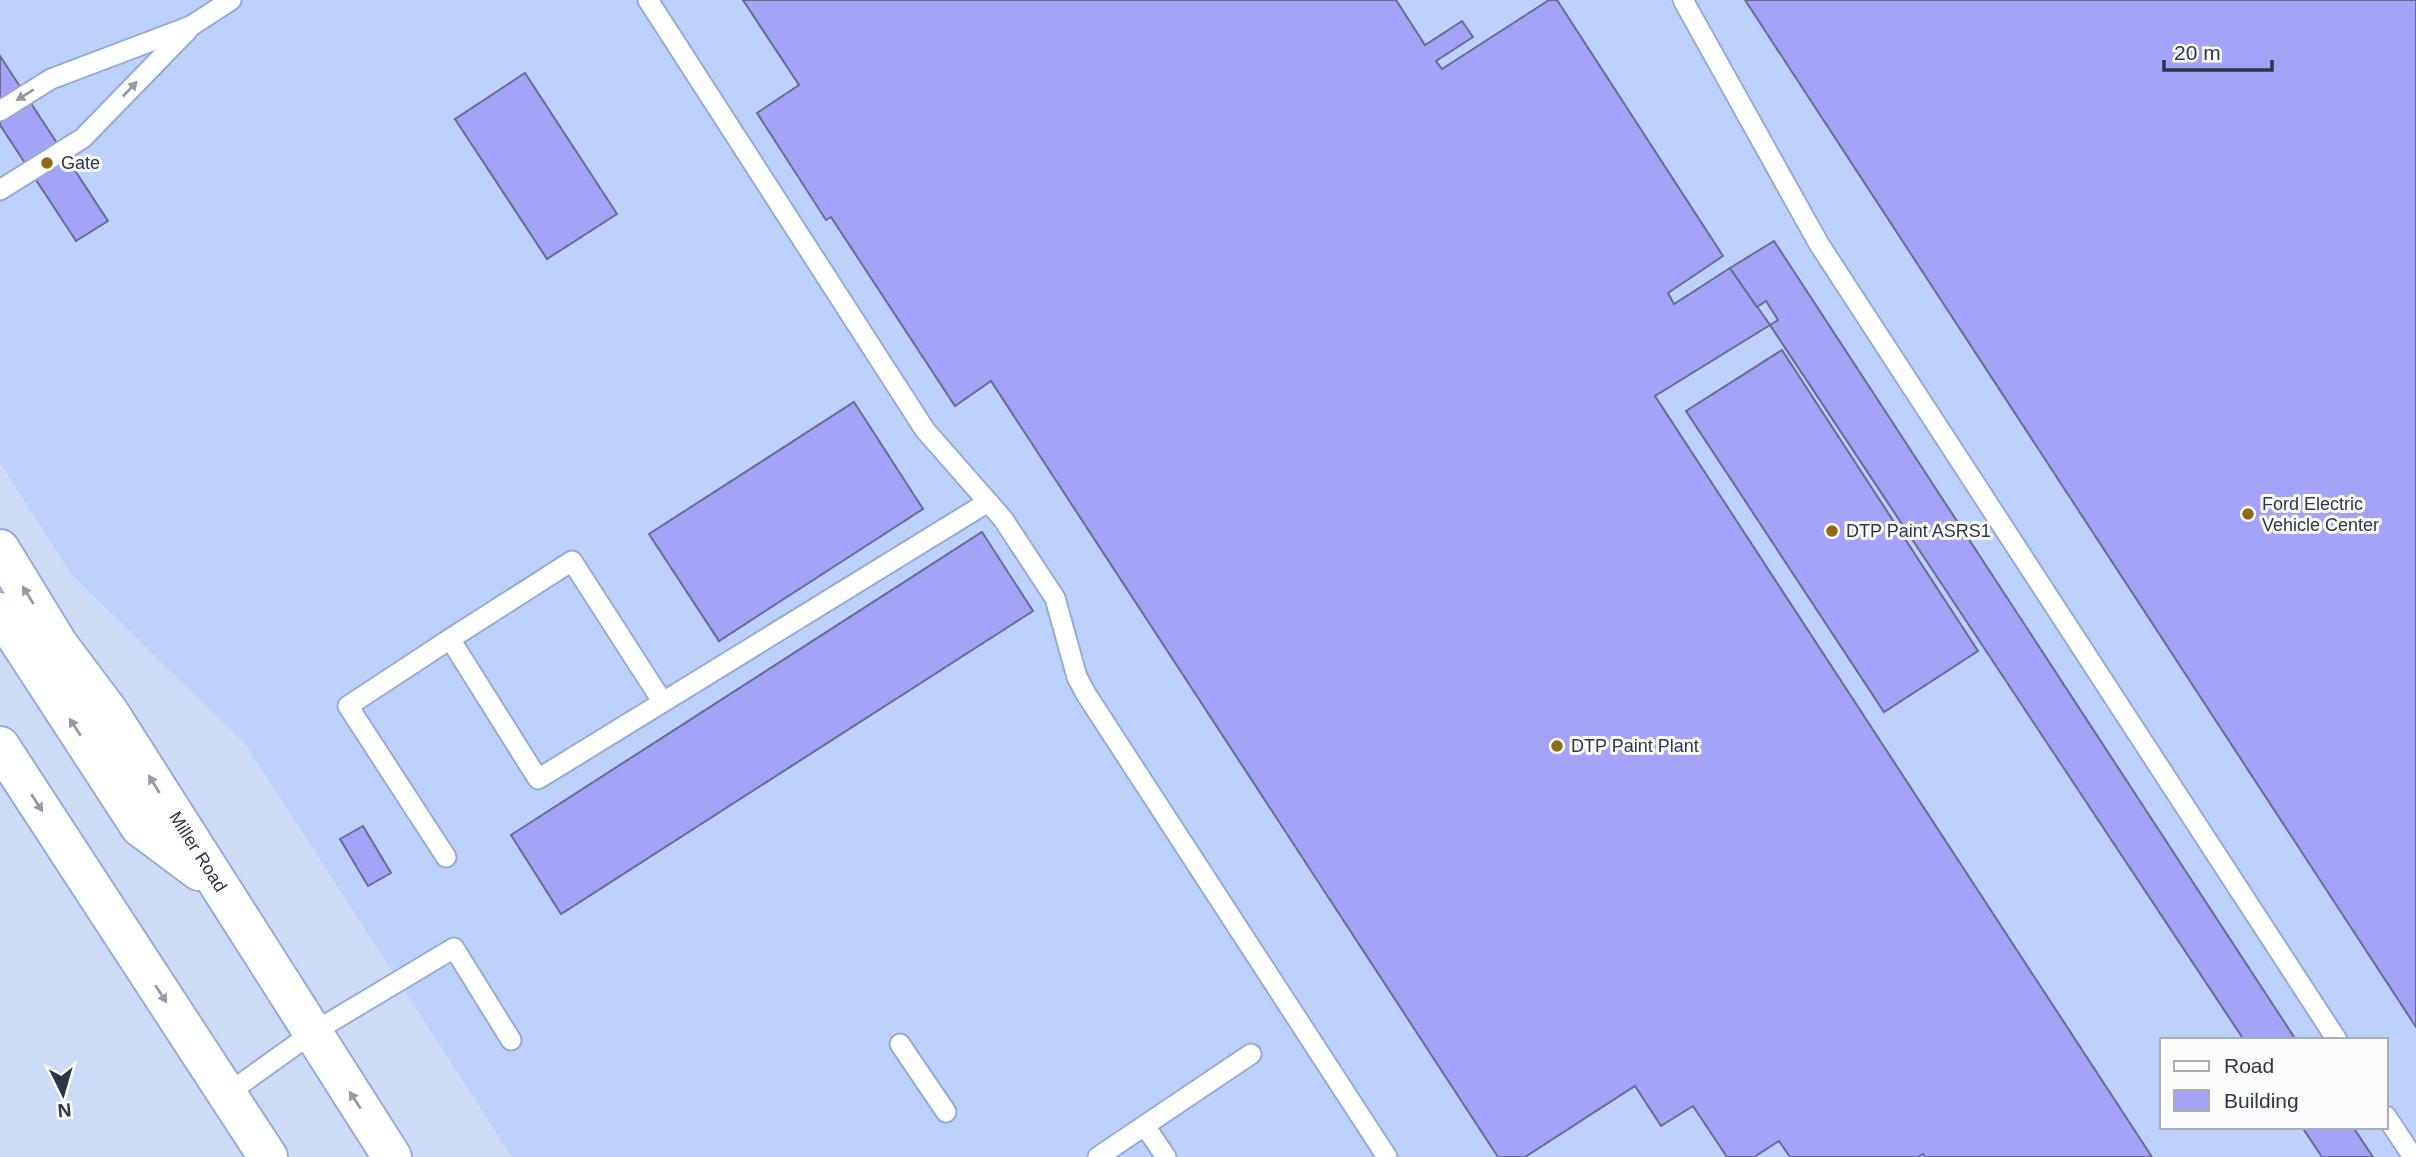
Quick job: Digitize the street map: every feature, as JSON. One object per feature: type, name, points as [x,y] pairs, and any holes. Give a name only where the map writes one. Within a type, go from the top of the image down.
[{"type":"main road","name":"Miller Road","points":[[0,550],[58,644],[108,712],[392,1157]]},
{"type":"main road","points":[[0,612],[140,827],[218,884]]},
{"type":"main road","points":[[0,746],[268,1157]]},
{"type":"lane","points":[[0,111],[51,79],[191,26],[231,0]]},
{"type":"lane","points":[[648,0],[925,430],[1003,519],[1055,598],[1077,677],[1086,694],[1387,1157]]},
{"type":"lane","points":[[1683,0],[1819,244],[2336,1038]]},
{"type":"lane","points":[[0,190],[83,138],[191,26]]},
{"type":"lane","points":[[450,639],[538,779],[988,502]]},
{"type":"lane","points":[[446,857],[348,706],[572,561],[662,701]]},
{"type":"lane","points":[[227,1094],[312,1033],[454,948],[511,1040]]},
{"type":"lane","points":[[900,1044],[946,1112]]},
{"type":"lane","points":[[1098,1157],[1251,1054]]},
{"type":"lane","points":[[2388,1119],[2413,1157]]},
{"type":"lane","points":[[1145,1126],[1166,1157]]},
{"type":"shaded area","points":[[0,0],[2416,0],[2416,1157],[512,1157],[246,745],[72,575],[0,463]]},
{"type":"building","name":"DTP Paint Plant","points":[[743,0],[1396,0],[1425,45],[1462,21],[1473,37],[1436,61],[1442,69],[1549,0],[1557,0],[1723,256],[1668,293],[1674,304],[1730,268],[1770,325],[1655,396],[2152,1157],[1925,1157],[1923,1154],[1918,1157],[1790,1157],[1779,1141],[1754,1157],[1727,1157],[1693,1106],[1661,1126],[1635,1086],[1525,1157],[1498,1157],[991,381],[955,406],[831,217],[826,220],[757,113],[799,85]]},
{"type":"building","name":"Ford Electric Vehicle Center","points":[[1745,0],[2416,0],[2416,1027]]},
{"type":"building","name":"Gate","points":[[0,56],[108,221],[76,241],[0,125]]},
{"type":"building","points":[[525,73],[617,214],[547,259],[455,119]]},
{"type":"building","points":[[1774,241],[2295,1038],[2243,1038],[1770,325],[1778,320],[1766,301],[1757,307],[1730,268]]},
{"type":"building","name":"DTP Paint ASRS1","points":[[1782,350],[1978,651],[1884,712],[1686,411]]},
{"type":"building","points":[[854,402],[923,509],[719,641],[649,534]]},
{"type":"building","points":[[982,532],[1033,611],[561,914],[511,835]]},
{"type":"building","points":[[363,826],[391,873],[368,886],[340,839]]},
{"type":"building","points":[[2303,1129],[2354,1129],[2373,1157],[2322,1157]]},
{"type":"place","name":"Gate","points":[[47,163]]},
{"type":"place","name":"Ford Electric Vehicle Center","points":[[2248,514]]},
{"type":"place","name":"DTP Paint ASRS1","points":[[1832,531]]},
{"type":"place","name":"DTP Paint Plant","points":[[1557,746]]}]
